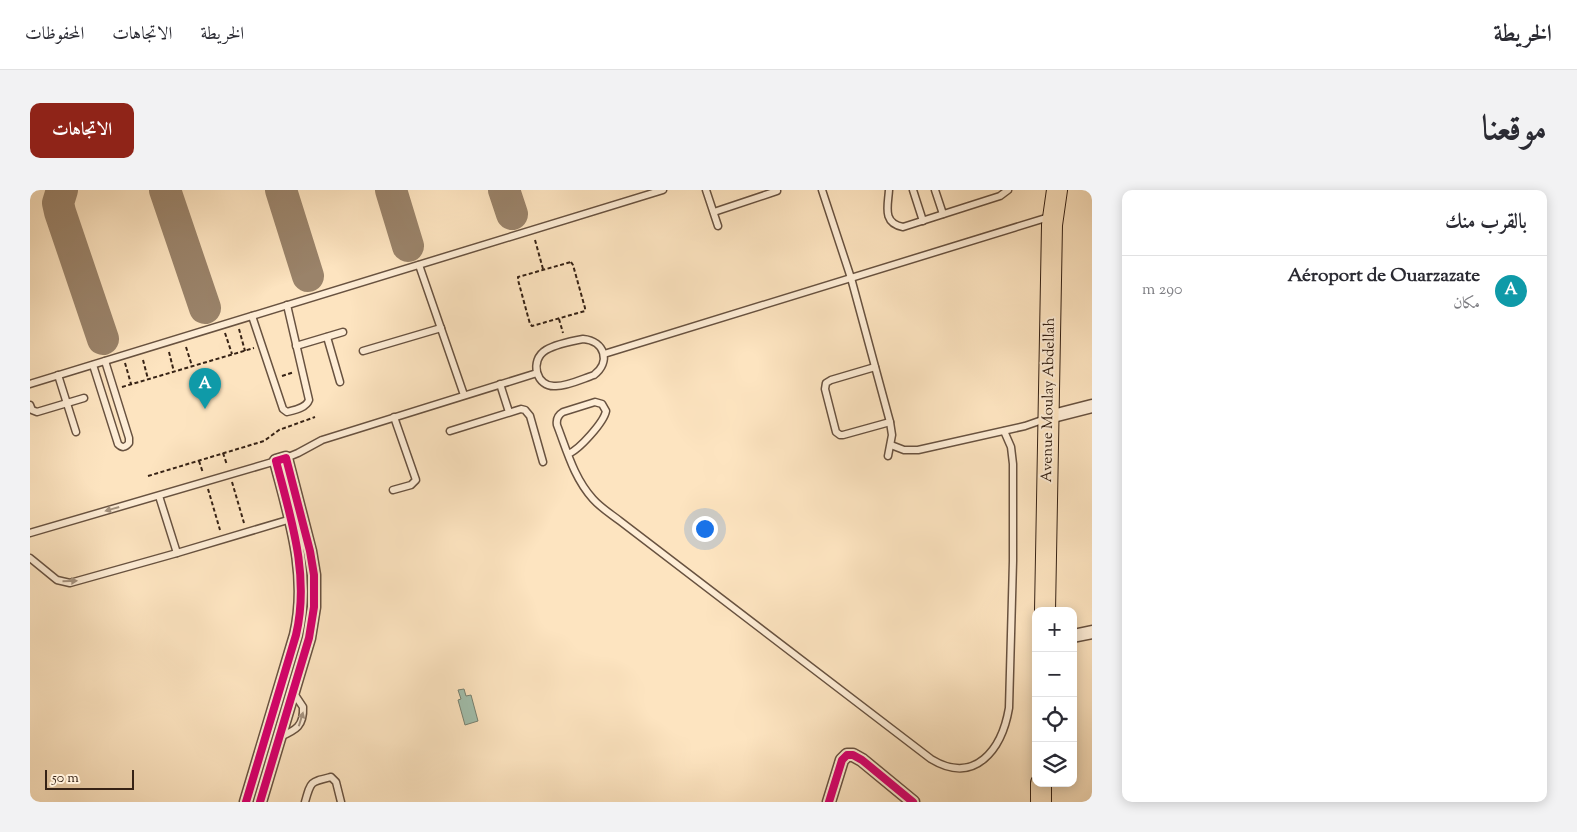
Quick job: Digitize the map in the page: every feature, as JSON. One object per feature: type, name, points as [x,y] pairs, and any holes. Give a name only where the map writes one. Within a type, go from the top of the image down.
[{"type":"main road","name":"Avenue Moulay Abdellah","points":[[1045,607],[1052,225],[1057,190]]},
{"type":"main road","points":[[1040,802],[1041,787]]},
{"type":"street","points":[[1049,417],[1092,406]]},
{"type":"street","points":[[246,802],[299,622],[301,608],[301,580],[298,553],[281,460]]},
{"type":"street","points":[[260,802],[311,630],[315,591],[310,551],[281,460]]},
{"type":"street","points":[[1077,635],[1092,632]]},
{"type":"street","points":[[829,802],[842,760],[847,755],[853,755],[862,760],[914,802]]},
{"type":"lane","points":[[30,384],[663,190]]},
{"type":"lane","points":[[706,190],[718,226]]},
{"type":"lane","points":[[822,190],[851,278],[890,422],[892,435],[888,456]]},
{"type":"lane","points":[[889,190],[887,210],[892,222],[903,227],[1000,196],[1008,190]]},
{"type":"lane","points":[[913,190],[923,221]]},
{"type":"lane","points":[[935,190],[943,214]]},
{"type":"lane","points":[[714,212],[777,191]]},
{"type":"lane","points":[[604,354],[1054,215]]},
{"type":"lane","points":[[419,265],[464,395]]},
{"type":"lane","points":[[252,316],[283,409],[287,412],[304,407],[309,400],[287,305]]},
{"type":"lane","points":[[363,351],[441,328]]},
{"type":"lane","points":[[296,346],[343,332]]},
{"type":"lane","points":[[327,337],[340,382]]},
{"type":"lane","points":[[584,339],[596,342],[604,354],[604,360],[599,372],[594,375],[562,385],[549,386],[539,379],[536,367],[537,360],[546,350],[566,344],[584,339]]},
{"type":"lane","points":[[93,365],[118,444],[125,447],[129,441],[104,361]]},
{"type":"lane","points":[[875,367],[826,383],[825,389],[836,432],[843,435],[890,422]]},
{"type":"lane","points":[[30,533],[281,460],[322,440],[537,373]]},
{"type":"lane","points":[[58,376],[76,432]]},
{"type":"lane","points":[[500,384],[509,412]]},
{"type":"lane","points":[[102,393],[113,390]]},
{"type":"lane","points":[[30,405],[32,410],[37,412],[84,398]]},
{"type":"lane","points":[[568,454],[582,445],[605,415],[605,407],[602,404],[595,402],[563,412],[557,417],[557,425],[568,454],[580,482],[592,498],[931,759],[945,766],[962,768],[978,763],[992,753],[1005,727],[1009,708],[1014,561],[1011,447],[1004,431]]},
{"type":"lane","points":[[450,431],[521,409],[528,413],[543,462]]},
{"type":"lane","points":[[393,490],[411,485],[416,480],[394,417]]},
{"type":"lane","points":[[891,445],[904,450],[918,450],[1025,426],[1049,417]]},
{"type":"lane","points":[[159,496],[177,553]]},
{"type":"lane","points":[[30,558],[57,580],[70,583],[291,519]]},
{"type":"lane","points":[[305,802],[314,781],[331,777],[336,782],[341,802]]},
{"type":"path","points":[[532,230],[544,270]]},
{"type":"path","points":[[570,262],[574,264],[585,310],[583,312],[534,326],[530,324],[517,279],[519,276],[544,270],[570,262]]},
{"type":"path","points":[[558,319],[566,344]]},
{"type":"path","points":[[236,321],[245,350]]},
{"type":"path","points":[[223,325],[232,354]]},
{"type":"path","points":[[183,337],[192,366]]},
{"type":"path","points":[[166,342],[174,372]]},
{"type":"path","points":[[113,390],[262,346]]},
{"type":"path","points":[[140,350],[148,379]]},
{"type":"path","points":[[123,356],[131,384]]},
{"type":"path","points":[[272,379],[302,370]]},
{"type":"path","points":[[148,476],[264,441],[279,430],[315,417]]},
{"type":"path","points":[[223,453],[247,532]]},
{"type":"path","points":[[199,461],[223,540]]},
{"type":"shaded area","points":[[464,689],[466,696],[471,695],[478,721],[465,725],[458,700],[461,699],[458,690]]},
{"type":"taxiway","points":[[62,190],[58,203],[60,212],[103,339]]},
{"type":"taxiway","points":[[165,190],[205,308]]},
{"type":"taxiway","points":[[281,190],[308,276]]},
{"type":"taxiway","points":[[391,190],[408,246]]},
{"type":"taxiway","points":[[504,190],[512,214]]},
{"type":"cycle path","points":[[246,802],[296,635],[300,613],[301,591],[297,547],[276,461],[286,458],[310,551],[314,575],[314,607],[309,638],[260,802]]},
{"type":"cycle path","points":[[829,802],[842,760],[847,755],[853,755],[862,760],[913,802]]},
{"type":"place","name":"Aéroport de Ouarzazate","points":[[205,409]]}]
